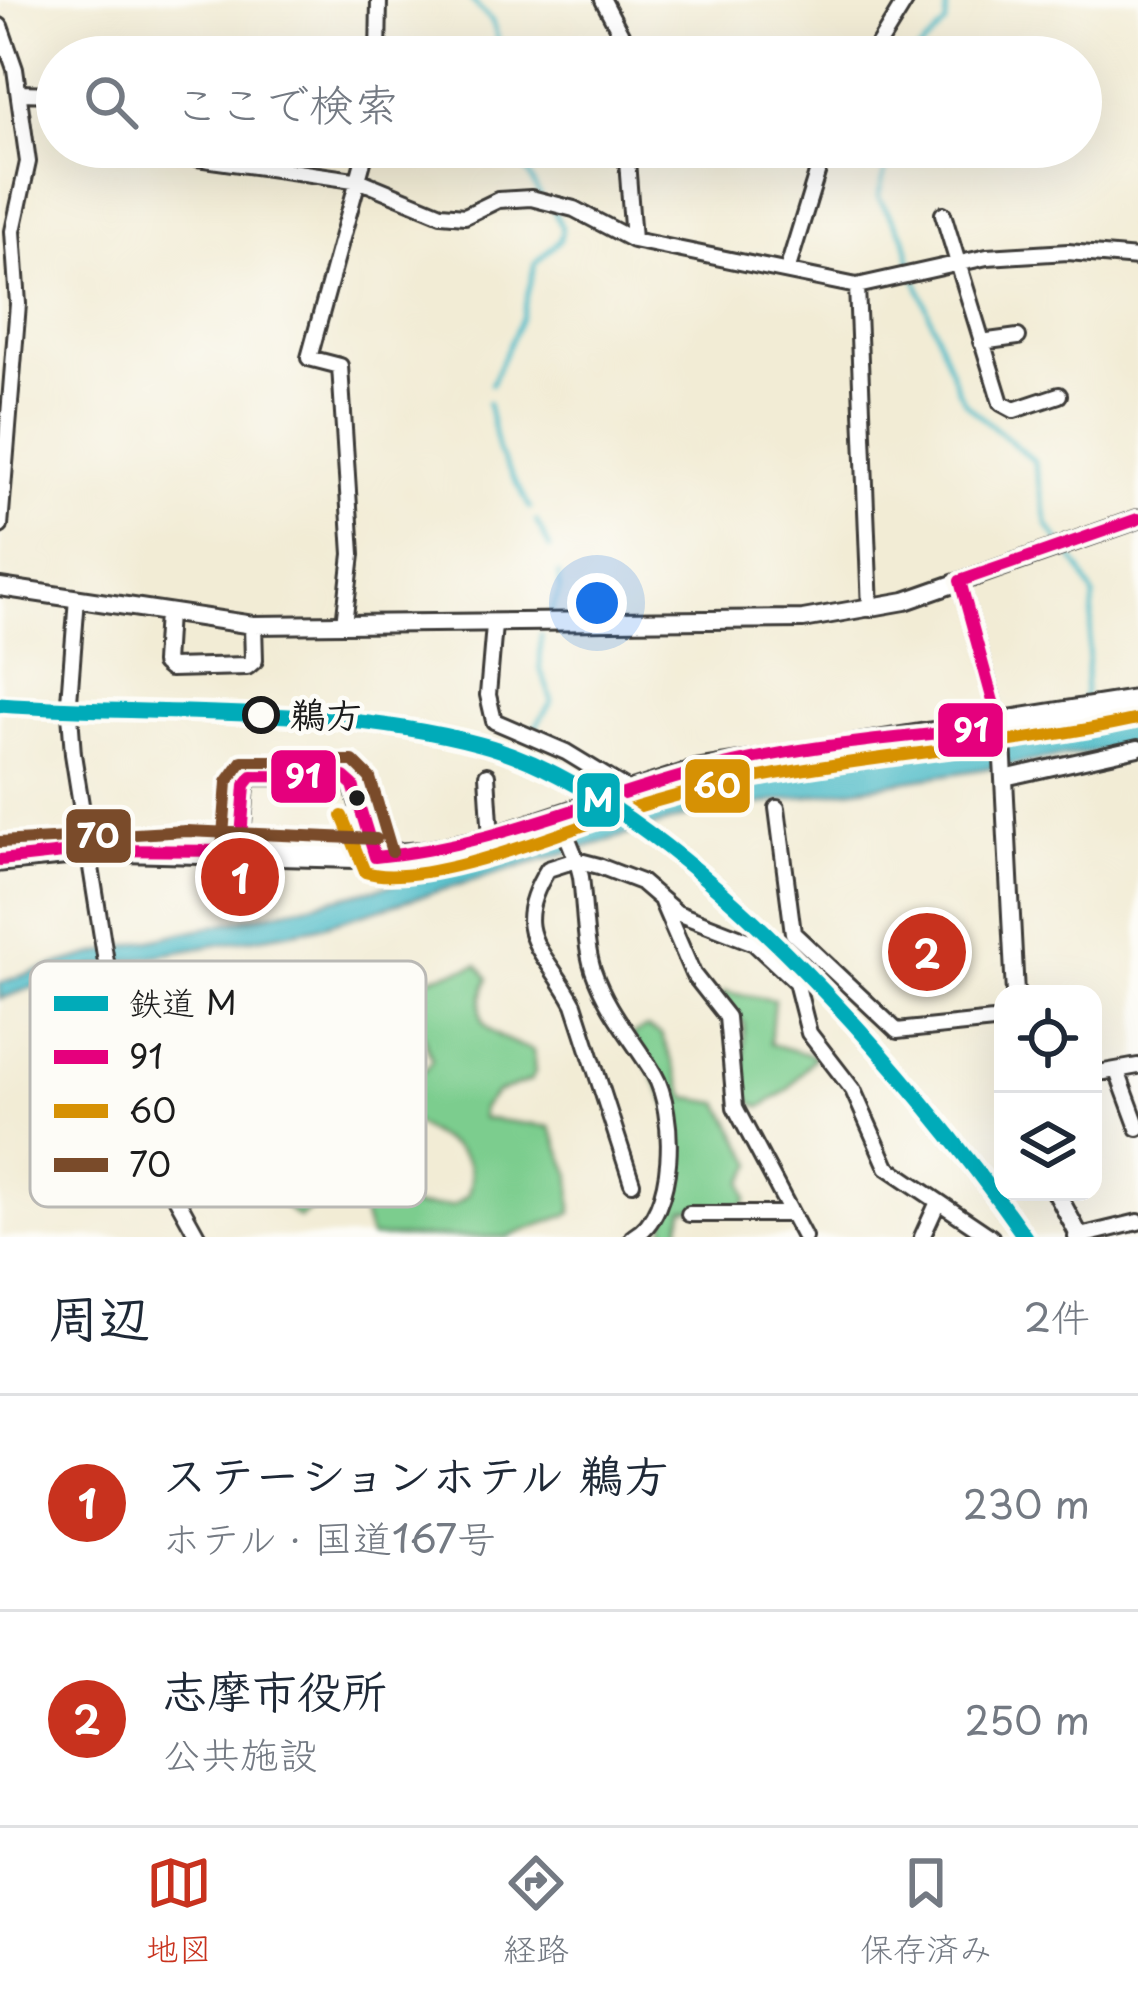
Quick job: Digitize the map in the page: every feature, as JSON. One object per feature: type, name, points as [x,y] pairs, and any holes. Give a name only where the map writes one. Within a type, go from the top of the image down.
[{"type":"highway","points":[[0,860],[90,850],[375,857],[444,851],[561,822],[629,791],[698,771],[816,749],[1001,734],[1138,701]]},
{"type":"street","points":[[378,36],[379,0]]},
{"type":"street","points":[[603,0],[622,36]]},
{"type":"street","points":[[884,36],[906,0]]},
{"type":"street","points":[[0,26],[19,93],[28,171],[13,231],[18,304],[0,526]]},
{"type":"street","points":[[19,93],[36,93]]},
{"type":"street","points":[[268,168],[361,181],[426,209],[465,216],[498,200],[531,198],[574,208],[634,240],[857,286],[955,262],[1068,252],[1138,258]]},
{"type":"street","points":[[344,624],[352,554],[340,366],[309,358],[363,168]]},
{"type":"street","points":[[628,168],[634,240]]},
{"type":"street","points":[[787,271],[819,168]]},
{"type":"street","points":[[943,214],[981,342],[1007,408],[1059,395]]},
{"type":"street","points":[[857,286],[870,609]]},
{"type":"street","points":[[981,342],[1018,337]]},
{"type":"street","points":[[0,587],[253,625],[736,622],[870,609],[1138,519]]},
{"type":"street","points":[[960,581],[1001,734],[1015,985]]},
{"type":"street","points":[[77,598],[69,700],[105,961]]},
{"type":"street","points":[[167,613],[164,663],[170,668],[247,666],[254,661],[253,625]]},
{"type":"street","points":[[494,626],[487,701],[494,721],[566,752],[629,791]]},
{"type":"street","points":[[1004,774],[1138,748]]},
{"type":"street","points":[[240,851],[244,785],[252,776],[344,777],[353,785],[375,857]]},
{"type":"street","points":[[488,776],[491,839]]},
{"type":"street","points":[[776,808],[793,933],[897,1031],[994,1021]]},
{"type":"street","points":[[561,822],[575,857],[594,971],[610,1011],[656,1078],[671,1150],[663,1195],[640,1235]]},
{"type":"street","points":[[632,1183],[574,1004],[560,977],[544,965],[530,930],[527,909],[548,869],[575,857],[641,882],[662,902],[754,943],[781,966],[801,992],[809,1033],[842,1070],[866,1112],[886,1167],[991,1237]]},
{"type":"street","points":[[662,902],[692,974],[727,1017],[735,1107],[804,1237]]},
{"type":"street","points":[[1102,1074],[1138,1066]]},
{"type":"street","points":[[1117,1071],[1138,1128]]},
{"type":"street","points":[[1060,1201],[1078,1236],[1138,1222]]},
{"type":"street","points":[[922,1237],[938,1202]]},
{"type":"street","points":[[182,1207],[199,1237]]},
{"type":"street","points":[[689,1214],[792,1214]]},
{"type":"green space","points":[[478,965],[488,978],[482,1020],[496,1034],[533,1051],[535,1073],[530,1081],[497,1092],[482,1108],[482,1118],[550,1127],[571,1175],[572,1213],[508,1237],[370,1237],[361,1207],[453,1206],[468,1195],[471,1174],[466,1159],[426,1131],[426,1069],[432,1060],[426,1044],[426,979]]},
{"type":"green space","points":[[724,992],[774,1000],[770,1044],[815,1056],[788,1090],[761,1107],[750,1102],[744,1075],[744,1023],[721,997]]},
{"type":"green space","points":[[647,1027],[661,1034],[687,1098],[720,1103],[754,1164],[743,1182],[747,1199],[743,1205],[684,1209],[677,1237],[665,1237],[665,1228],[683,1157],[667,1103],[632,1035]]},
{"type":"green space","points":[[286,1207],[314,1207],[299,1218]]},
{"type":"water","points":[[1138,718],[1138,741],[696,814],[315,928],[125,961],[72,961],[431,874],[636,807],[761,773]]},
{"type":"water","points":[[30,973],[30,988],[0,999],[0,983]]},
{"type":"waterway","points":[[471,0],[492,21],[497,36]]},
{"type":"waterway","points":[[934,36],[946,24],[947,0]]},
{"type":"waterway","points":[[524,168],[540,195]]},
{"type":"waterway","points":[[886,168],[878,197],[905,238],[912,268]]},
{"type":"waterway","points":[[491,384],[522,317],[535,263],[560,240],[562,228],[554,211]]},
{"type":"waterway","points":[[916,279],[958,390],[966,404],[1034,461],[1048,526],[1081,570],[1094,597],[1084,699]]},
{"type":"waterway","points":[[488,403],[498,451],[530,508]]},
{"type":"waterway","points":[[536,521],[550,548]]},
{"type":"waterway","points":[[551,613],[560,590],[559,574]]},
{"type":"waterway","points":[[533,731],[552,701],[540,668],[541,635]]},
{"type":"rail line","name":"M","points":[[0,705],[362,722],[480,744],[554,773],[630,820],[707,880],[782,949],[920,1100],[1025,1237]]},
{"type":"transit line","name":"91","points":[[0,860],[90,850],[240,851],[245,785],[252,776],[344,777],[353,785],[375,857],[497,834],[731,763],[845,744],[1000,727],[960,581],[1138,519]]},
{"type":"transit line","name":"60","points":[[342,816],[365,872],[421,873],[493,856],[685,793],[749,779],[1138,719]]},
{"type":"transit line","name":"70","points":[[222,850],[227,782],[242,761],[353,761],[370,778],[392,852]]},
{"type":"transit line","name":"70","points":[[0,842],[186,831],[376,839]]},
{"type":"place","name":"鵜方","points":[[261,715]]},
{"type":"place","name":"ステーションホテル 鵜方","points":[[240,877]]},
{"type":"place","name":"志摩市役所","points":[[927,952]]}]
